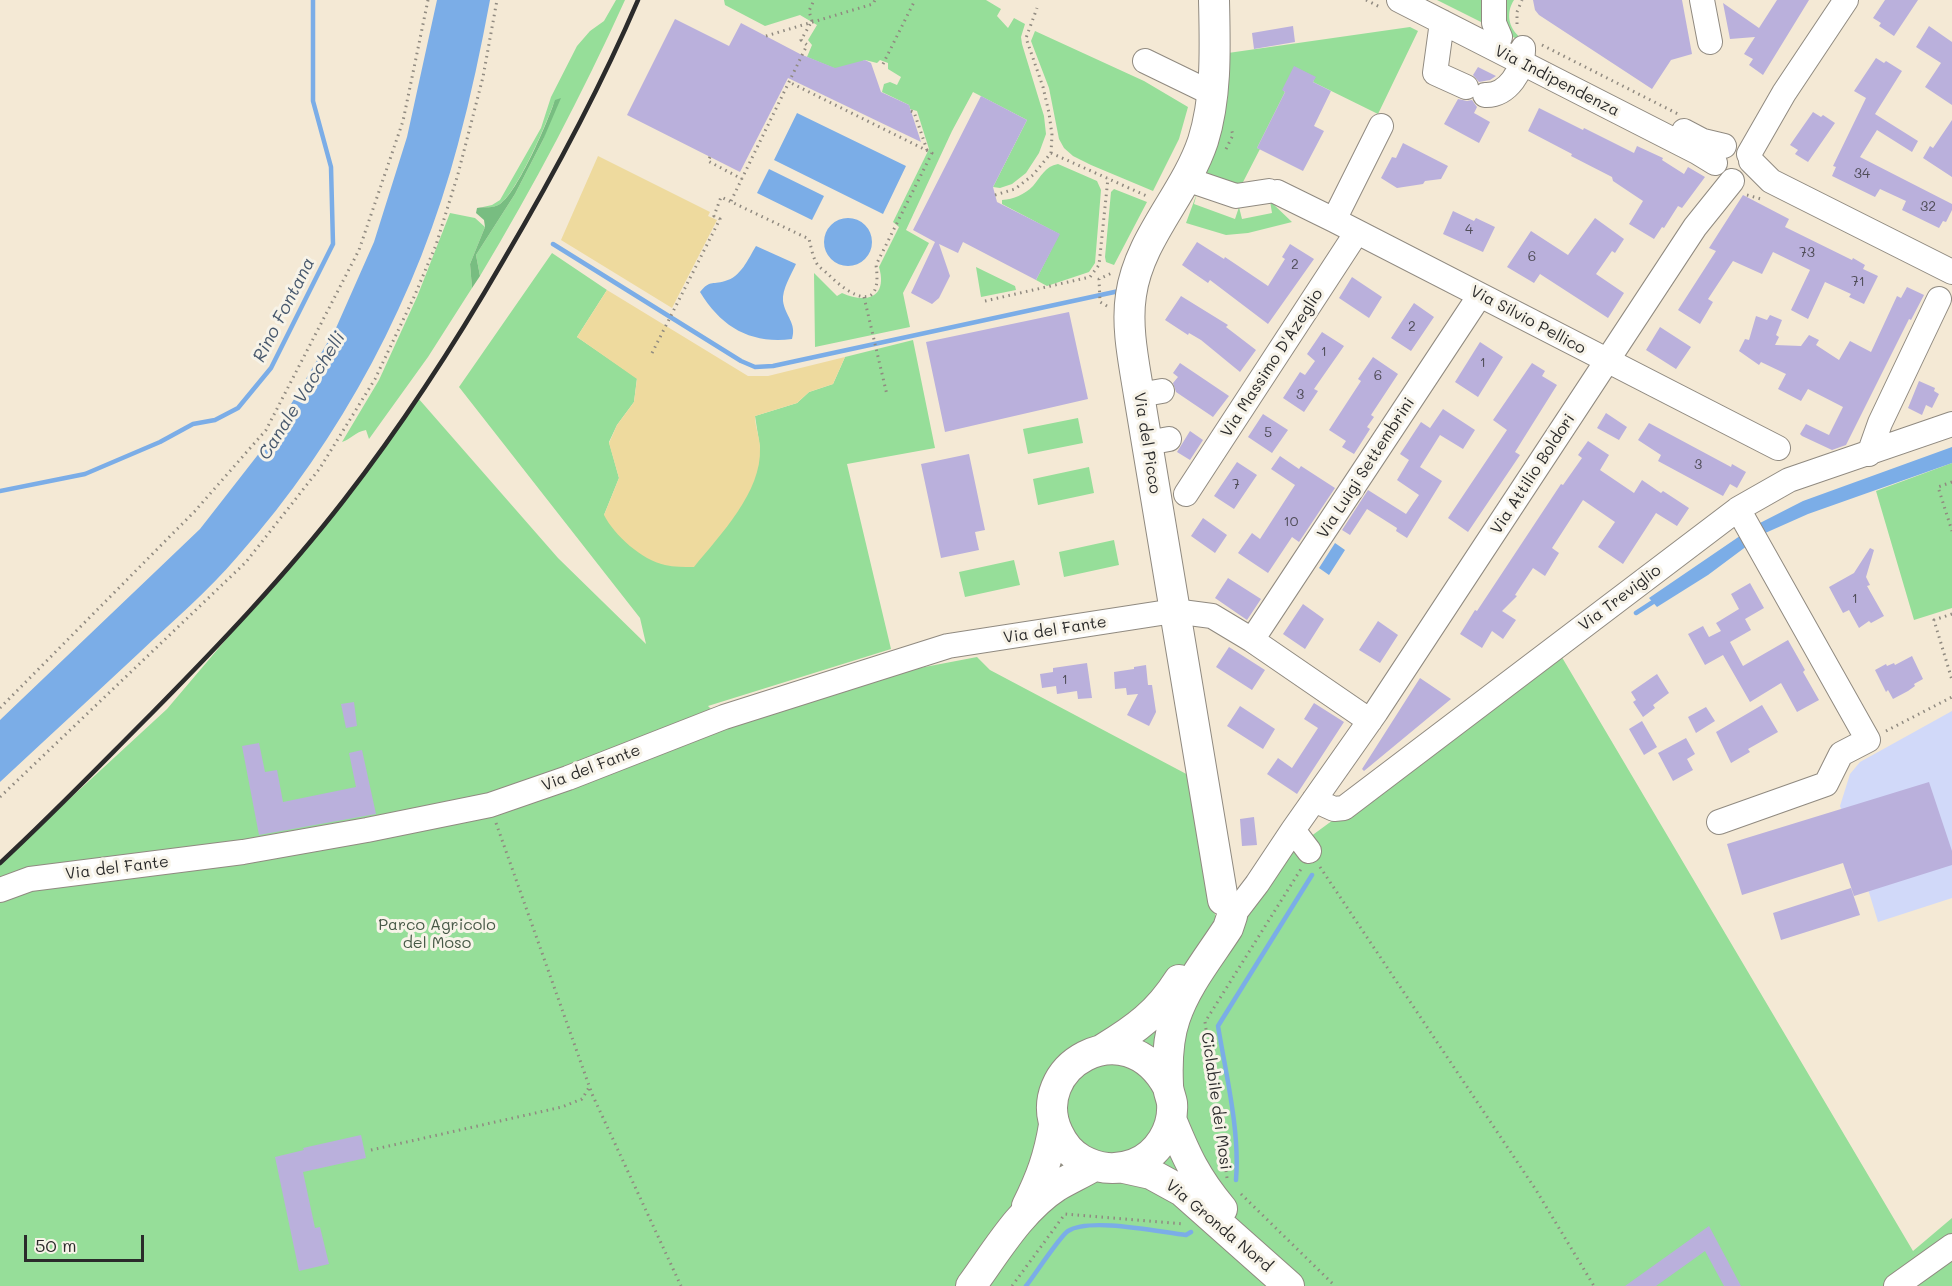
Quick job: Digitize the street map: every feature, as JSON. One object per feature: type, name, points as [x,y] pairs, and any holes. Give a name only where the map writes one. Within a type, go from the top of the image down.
[{"type":"main road","name":"Via del Picco","points":[[1214,0],[1213,94],[1203,140],[1196,160],[1143,255],[1135,275],[1131,296],[1131,333],[1151,393],[1172,529],[1167,568],[1178,612],[1227,909]]},
{"type":"main road","name":"Via Attilio Boldori","points":[[1103,1049],[1144,1023],[1167,999],[1227,909]]},
{"type":"main road","name":"Via Attilio Boldori","points":[[1168,1087],[1171,1034],[1175,1017],[1183,999],[1228,928],[1227,909]]},
{"type":"main road","points":[[971,1286],[1020,1220],[1041,1179],[1050,1154],[1054,1125],[1052,1105],[1057,1086],[1067,1068],[1084,1056],[1103,1049],[1127,1051],[1149,1061],[1160,1072],[1168,1087],[1172,1102],[1172,1119],[1166,1136],[1155,1150],[1141,1161],[1124,1168],[1109,1169],[1094,1166],[1077,1157],[1063,1143],[1054,1125]]},
{"type":"main road","name":"Via Gronda Nord","points":[[1172,1119],[1186,1157],[1215,1197],[1284,1281]]},
{"type":"main road","points":[[1020,1220],[1056,1186],[1094,1166]]},
{"type":"main road","name":"Via Gronda Nord","points":[[1124,1168],[1151,1174],[1215,1197]]},
{"type":"street","name":"Via Indipendenza","points":[[1399,0],[1442,22],[1528,57]]},
{"type":"street","name":"Via Indipendenza","points":[[1428,0],[1500,37],[1528,57],[1697,152],[1733,163],[1952,272]]},
{"type":"street","points":[[1494,0],[1494,23],[1500,37]]},
{"type":"street","points":[[1702,0],[1710,42]]},
{"type":"street","name":"Via Attilio Boldori","points":[[1227,909],[1257,884],[1370,721],[1695,227],[1733,163],[1785,93],[1846,0]]},
{"type":"street","points":[[1442,22],[1435,73],[1475,91],[1492,95],[1503,90],[1513,82],[1528,57]]},
{"type":"street","points":[[1145,61],[1213,94]]},
{"type":"street","points":[[1334,220],[1381,126]]},
{"type":"street","name":"Via Silvio Pellico","points":[[1186,179],[1236,196],[1273,192],[1334,220],[1778,448]]},
{"type":"street","name":"Via Massimo D'Azeglio","points":[[1186,494],[1357,232]]},
{"type":"street","name":"Via Luigi Settembrini","points":[[1252,640],[1480,295]]},
{"type":"street","points":[[1869,454],[1880,423],[1939,299]]},
{"type":"street","name":"Via Treviglio","points":[[1314,800],[1334,809],[1344,808],[1738,509],[1789,480],[1952,424]]},
{"type":"street","points":[[1719,822],[1826,784],[1841,754],[1868,740],[1738,509]]},
{"type":"street","points":[[1178,612],[1212,616],[1252,640],[1370,721]]},
{"type":"street","name":"Via del Fante","points":[[0,890],[30,879],[243,852],[490,805],[568,778],[724,717],[948,646],[1178,612]]},
{"type":"street","points":[[1293,830],[1309,851]]},
{"type":"street","points":[[1896,1286],[1952,1246]]},
{"type":"path","points":[[0,708],[195,512],[266,430],[359,250],[403,121],[428,0]]},
{"type":"path","points":[[0,796],[246,562],[320,468],[375,379],[410,307],[436,245],[464,153],[483,76],[497,0]]},
{"type":"path","points":[[812,21],[808,11],[814,0]]},
{"type":"path","points":[[766,36],[873,4],[875,0]]},
{"type":"path","points":[[883,64],[915,0]]},
{"type":"path","points":[[995,195],[1015,189],[1033,175],[1051,153],[1052,135],[1049,113],[1026,38],[1037,8]]},
{"type":"path","points":[[731,201],[807,45],[801,40],[812,21]]},
{"type":"path","points":[[652,353],[720,219],[714,216],[721,197],[809,239],[816,262],[843,290],[856,297],[864,297],[872,293],[877,286],[876,265],[932,153],[789,82]]},
{"type":"path","points":[[911,111],[914,112],[927,150]]},
{"type":"path","points":[[1051,153],[1170,205]]},
{"type":"path","points":[[710,157],[708,161],[742,178]]},
{"type":"path","points":[[985,301],[1090,277],[1099,265],[1108,178]]},
{"type":"path","points":[[1100,302],[1099,279],[1118,271]]},
{"type":"path","points":[[864,297],[886,395]]},
{"type":"path","points":[[1952,482],[1938,487],[1952,531]]},
{"type":"path","points":[[1952,614],[1934,620],[1952,680]]},
{"type":"path","points":[[1868,740],[1952,697]]},
{"type":"path","points":[[490,805],[590,1086],[681,1286]]},
{"type":"path","points":[[1309,851],[1536,1190],[1594,1286]]},
{"type":"path","name":"Ciclabile dei Mosi","points":[[1215,1197],[1205,1022],[1307,860],[1309,851]]},
{"type":"path","points":[[370,1150],[562,1107],[582,1099],[590,1086]]},
{"type":"path","points":[[1012,1286],[1065,1214],[1186,1224],[1215,1197],[1247,1200],[1335,1286]]},
{"type":"shaded area","points":[[1952,711],[1952,898],[1878,922],[1840,806],[1850,774],[1860,762]]},
{"type":"green space","points":[[616,0],[625,0],[592,71],[538,174],[480,276],[476,255],[515,194],[543,140],[555,100],[531,155],[507,197],[494,207],[483,207],[500,200],[541,128],[551,97],[577,46],[590,31],[604,21]]},
{"type":"green space","points":[[724,0],[986,0],[1001,9],[997,16],[1008,28],[1014,18],[1025,24],[1021,37],[1022,44],[1044,116],[1046,134],[1039,153],[1026,173],[1012,184],[1000,188],[993,187],[1027,120],[973,92],[952,131],[906,230],[929,243],[903,293],[910,327],[815,347],[814,273],[837,296],[842,293],[867,298],[878,292],[881,277],[879,267],[899,227],[893,222],[929,149],[917,111],[882,92],[884,84],[890,82],[897,85],[901,77],[888,69],[888,63],[880,60],[877,63],[865,60],[841,71],[807,57],[812,45],[808,40],[817,25],[800,15],[765,26],[725,5]]},
{"type":"green space","points":[[1437,0],[1488,0],[1489,26]]},
{"type":"green space","points":[[1497,0],[1514,0],[1509,15],[1513,29],[1520,37],[1519,40],[1509,35]]},
{"type":"green space","points":[[1410,27],[1418,31],[1378,114],[1313,82],[1315,77],[1283,90],[1285,92],[1241,186],[1201,171],[1222,126],[1228,96],[1222,94],[1228,53]]},
{"type":"green space","points":[[1035,31],[1144,81],[1188,107],[1179,139],[1153,191],[1091,165],[1073,156],[1064,148],[1059,139],[1049,88],[1031,41]]},
{"type":"green space","points":[[561,98],[543,140],[515,194],[476,255],[480,276],[472,288],[470,264],[485,227],[484,220],[476,213],[477,208],[497,206],[507,197],[532,155],[555,100]]},
{"type":"green space","points":[[1058,164],[1097,181],[1101,190],[1095,263],[1089,272],[1047,286],[1036,280],[1059,234],[1002,204],[1002,200],[1015,198],[1026,192],[1046,169]]},
{"type":"green space","points":[[1114,189],[1147,202],[1114,265],[1106,262],[1105,257],[1111,192]]},
{"type":"green space","points":[[1197,193],[1194,204],[1235,219],[1239,207],[1242,219],[1272,213],[1270,201],[1292,222],[1248,233],[1226,235],[1186,223]]},
{"type":"green space","points":[[450,213],[475,218],[485,227],[470,264],[472,288],[428,357],[369,439],[366,430],[342,442],[379,380],[417,297]]},
{"type":"green space","name":"Parco Agricolo del Moso","points":[[552,253],[607,290],[577,337],[637,378],[634,402],[617,425],[609,442],[619,478],[604,515],[760,448],[755,416],[797,403],[809,392],[833,384],[845,357],[913,340],[935,448],[847,464],[891,649],[708,706],[724,722],[841,683],[977,657],[990,670],[1192,777],[1220,944],[1288,853],[1560,654],[1913,1251],[1952,1218],[1952,1286],[0,1286],[0,863],[167,709],[351,492],[418,398],[558,558],[646,644],[640,618],[459,387]]},
{"type":"green space","points":[[976,267],[1015,286],[1016,290],[981,297]]},
{"type":"green space","points":[[1078,418],[1083,443],[1028,454],[1023,429]]},
{"type":"green space","points":[[1952,463],[1952,608],[1914,620],[1876,491]]},
{"type":"green space","points":[[1089,467],[1094,493],[1038,505],[1033,479]]},
{"type":"green space","points":[[1114,540],[1119,565],[1064,577],[1059,552]]},
{"type":"green space","points":[[1014,560],[1020,585],[965,597],[959,572]]},
{"type":"sand","points":[[598,156],[710,212],[708,216],[717,220],[672,308],[561,240]]},
{"type":"sand","points":[[607,290],[748,376],[768,376],[845,357],[833,384],[809,392],[797,403],[755,416],[760,448],[759,464],[754,481],[738,512],[694,567],[675,567],[647,558],[615,531],[604,515],[619,478],[609,443],[617,425],[634,402],[637,379],[577,337]]},
{"type":"water","name":"Canale Vacchelli","points":[[437,0],[490,0],[467,108],[441,200],[421,256],[372,363],[311,464],[238,556],[190,606],[0,782],[0,720],[200,529],[271,438],[336,328],[374,242],[407,137]]},
{"type":"water","points":[[797,113],[906,166],[883,214],[774,160]]},
{"type":"water","points":[[769,169],[824,196],[812,220],[757,193]]},
{"type":"water","points":[[848,218],[865,225],[872,242],[865,259],[848,266],[831,259],[824,242],[831,225]]},
{"type":"water","points":[[756,246],[796,264],[783,296],[784,306],[793,328],[792,339],[763,339],[739,331],[718,315],[700,292],[709,284],[725,281],[735,276],[744,267]]},
{"type":"water","points":[[1952,447],[1952,463],[1808,514],[1763,534],[1708,575],[1657,607],[1649,598],[1756,525],[1803,501]]},
{"type":"water","points":[[1335,543],[1345,550],[1329,575],[1319,568]]},
{"type":"building","points":[[1533,0],[1682,0],[1692,54],[1671,60],[1652,89],[1539,15],[1535,10]]},
{"type":"building","points":[[1777,0],[1809,0],[1763,75],[1749,65],[1753,59],[1744,54],[1755,37],[1730,39],[1723,3],[1759,28]]},
{"type":"building","points":[[1885,0],[1918,0],[1894,36],[1879,26],[1881,23],[1873,18]]},
{"type":"building","points":[[675,19],[729,46],[741,23],[800,54],[835,68],[865,60],[871,63],[881,92],[909,105],[921,142],[788,78],[740,172],[627,115]]},
{"type":"building","points":[[1293,26],[1295,42],[1254,49],[1252,33]]},
{"type":"building","points":[[1929,26],[1952,42],[1952,105],[1925,87],[1941,63],[1916,47]]},
{"type":"building","points":[[1876,58],[1902,71],[1875,114],[1918,141],[1912,152],[1877,130],[1860,157],[1952,204],[1952,210],[1946,222],[1943,221],[1939,228],[1902,210],[1906,201],[1880,189],[1875,197],[1832,176],[1836,167],[1833,166],[1866,98],[1854,91]]},
{"type":"building","points":[[1294,66],[1316,77],[1313,82],[1331,91],[1314,126],[1324,131],[1303,171],[1257,148],[1285,92],[1282,90]]},
{"type":"building","points":[[1478,67],[1496,76],[1479,82],[1473,75]]},
{"type":"building","points":[[981,96],[1027,120],[993,187],[997,202],[1060,234],[1036,280],[963,242],[958,253],[939,244],[950,276],[939,298],[932,304],[911,293],[935,242],[913,230]]},
{"type":"building","points":[[1458,99],[1472,100],[1477,107],[1474,113],[1490,122],[1479,143],[1444,124]]},
{"type":"building","points":[[1539,108],[1634,153],[1637,146],[1663,158],[1662,160],[1684,174],[1688,167],[1705,177],[1682,208],[1678,206],[1654,239],[1629,224],[1643,201],[1613,181],[1612,177],[1528,131]]},
{"type":"building","points":[[1813,112],[1835,123],[1808,162],[1795,154],[1798,150],[1790,145]]},
{"type":"building","points":[[1952,120],[1952,177],[1923,158],[1930,146],[1933,148]]},
{"type":"building","points":[[1403,143],[1448,166],[1441,179],[1397,188],[1381,178],[1392,157],[1396,158]]},
{"type":"building","points":[[1743,195],[1789,219],[1785,227],[1852,260],[1853,258],[1865,265],[1863,269],[1878,276],[1864,304],[1849,297],[1851,294],[1825,282],[1808,319],[1791,310],[1810,270],[1773,252],[1762,274],[1733,261],[1708,299],[1713,302],[1700,324],[1678,310],[1716,251],[1709,248]]},
{"type":"building","points":[[1453,211],[1474,221],[1476,218],[1495,227],[1483,252],[1443,234]]},
{"type":"building","points":[[1595,218],[1624,239],[1615,253],[1612,251],[1596,274],[1624,293],[1608,318],[1540,274],[1534,283],[1507,267],[1531,231],[1568,255]]},
{"type":"building","points":[[1197,242],[1224,259],[1225,257],[1268,286],[1285,259],[1282,257],[1290,244],[1314,259],[1268,324],[1210,280],[1208,283],[1182,265]]},
{"type":"building","points":[[1352,277],[1382,297],[1369,318],[1339,298]]},
{"type":"building","points":[[1907,287],[1924,295],[1911,320],[1909,319],[1846,445],[1832,450],[1802,436],[1800,434],[1806,424],[1829,435],[1843,407],[1808,389],[1801,401],[1778,389],[1786,374],[1761,362],[1759,365],[1739,351],[1745,339],[1749,340],[1756,316],[1767,320],[1770,315],[1782,320],[1775,345],[1801,346],[1809,335],[1819,340],[1816,345],[1839,360],[1850,341],[1871,352],[1897,296],[1901,298]]},
{"type":"building","points":[[1181,296],[1228,325],[1226,327],[1256,350],[1240,372],[1201,340],[1189,333],[1188,335],[1165,320]]},
{"type":"building","points":[[1414,303],[1434,317],[1411,351],[1391,338]]},
{"type":"building","points":[[1069,312],[1088,399],[945,432],[926,342]]},
{"type":"building","points":[[1660,327],[1691,347],[1676,369],[1646,350]]},
{"type":"building","points":[[1322,332],[1344,346],[1314,389],[1318,391],[1304,412],[1283,398],[1300,372],[1305,375],[1315,361],[1307,354]]},
{"type":"building","points":[[1480,342],[1503,357],[1478,397],[1455,382]]},
{"type":"building","points":[[1373,357],[1398,374],[1371,415],[1374,417],[1367,427],[1370,429],[1354,454],[1342,447],[1346,441],[1329,430],[1361,381],[1358,379]]},
{"type":"building","points":[[1180,363],[1229,396],[1213,417],[1176,392],[1173,383],[1178,377],[1173,373]]},
{"type":"building","points":[[1532,363],[1545,371],[1542,376],[1557,385],[1515,452],[1520,455],[1468,532],[1448,518],[1507,430],[1493,420]]},
{"type":"building","points":[[1919,381],[1935,388],[1934,391],[1939,394],[1932,408],[1926,405],[1922,415],[1908,408]]},
{"type":"building","points":[[1443,409],[1475,430],[1463,449],[1440,435],[1420,467],[1442,481],[1407,538],[1396,531],[1397,528],[1367,509],[1350,535],[1342,530],[1368,490],[1406,514],[1419,495],[1397,480],[1409,460],[1400,454],[1421,422],[1430,428]]},
{"type":"building","points":[[1606,413],[1627,427],[1619,440],[1597,428]]},
{"type":"building","points":[[1263,414],[1288,430],[1272,453],[1248,437]]},
{"type":"building","points":[[1649,423],[1731,467],[1732,464],[1746,472],[1737,488],[1730,484],[1723,496],[1658,461],[1661,455],[1638,440]]},
{"type":"building","points":[[1190,431],[1203,440],[1190,460],[1177,452]]},
{"type":"building","points":[[1588,441],[1609,455],[1600,470],[1634,493],[1642,480],[1689,508],[1677,526],[1656,513],[1623,564],[1598,547],[1615,522],[1583,500],[1552,548],[1559,553],[1545,576],[1533,568],[1515,595],[1517,596],[1502,611],[1516,620],[1503,639],[1492,631],[1482,648],[1460,634],[1561,484],[1563,485],[1582,458],[1578,455]]},
{"type":"building","points":[[969,454],[985,530],[975,532],[979,550],[941,558],[921,464]]},
{"type":"building","points":[[1280,456],[1299,469],[1301,466],[1335,488],[1299,542],[1292,537],[1268,573],[1238,553],[1252,533],[1260,539],[1295,485],[1271,469]]},
{"type":"building","points":[[1237,462],[1257,475],[1234,509],[1214,496]]},
{"type":"building","points":[[1203,518],[1227,535],[1215,553],[1191,536]]},
{"type":"building","points":[[1870,548],[1874,550],[1866,577],[1870,585],[1867,586],[1884,616],[1871,623],[1869,621],[1859,628],[1849,610],[1843,613],[1829,587],[1854,573]]},
{"type":"building","points":[[1228,578],[1261,599],[1247,620],[1215,598]]},
{"type":"building","points":[[1750,583],[1764,608],[1745,619],[1751,630],[1730,642],[1743,666],[1788,640],[1819,700],[1797,712],[1781,683],[1750,702],[1723,655],[1705,665],[1688,634],[1703,626],[1709,637],[1721,631],[1716,623],[1739,609],[1731,594]]},
{"type":"building","points":[[1303,604],[1324,619],[1305,649],[1283,634]]},
{"type":"building","points":[[1378,621],[1398,635],[1380,663],[1359,650]]},
{"type":"building","points":[[1229,647],[1265,670],[1252,690],[1216,667]]},
{"type":"building","points":[[1912,656],[1923,679],[1893,699],[1888,690],[1886,692],[1875,670],[1886,664],[1887,666],[1894,663],[1895,665]]},
{"type":"building","points":[[1087,663],[1092,698],[1078,699],[1077,691],[1057,694],[1056,686],[1042,688],[1040,674],[1053,672],[1053,668]]},
{"type":"building","points":[[1146,665],[1148,685],[1152,685],[1156,712],[1149,726],[1127,715],[1138,694],[1127,695],[1126,688],[1115,689],[1114,672]]},
{"type":"building","points":[[1657,674],[1669,693],[1653,705],[1655,708],[1643,717],[1633,702],[1636,700],[1631,692]]},
{"type":"building","points":[[1420,678],[1451,699],[1364,771],[1362,769]]},
{"type":"building","points":[[354,702],[357,726],[346,728],[341,704]]},
{"type":"building","points":[[1314,703],[1344,722],[1297,794],[1267,774],[1278,758],[1292,768],[1318,728],[1304,719]]},
{"type":"building","points":[[1762,705],[1778,732],[1748,749],[1750,752],[1731,763],[1716,732]]},
{"type":"building","points":[[1240,706],[1275,729],[1263,749],[1227,726]]},
{"type":"building","points":[[1706,707],[1715,721],[1696,733],[1688,717]]},
{"type":"building","points":[[1642,721],[1657,747],[1644,755],[1629,729]]},
{"type":"building","points":[[1686,738],[1695,754],[1687,759],[1693,770],[1673,781],[1658,753]]},
{"type":"building","points":[[259,743],[265,772],[277,770],[283,802],[356,787],[349,753],[362,750],[376,814],[259,835],[242,746]]},
{"type":"building","points":[[1929,782],[1952,851],[1952,865],[1854,896],[1843,863],[1742,895],[1727,844]]},
{"type":"building","points":[[1254,817],[1257,845],[1242,846],[1240,819]]},
{"type":"building","points":[[1851,888],[1860,915],[1781,940],[1773,913]]},
{"type":"building","points":[[361,1135],[366,1158],[303,1172],[315,1228],[320,1227],[329,1264],[299,1271],[275,1157]]},
{"type":"building","points":[[1709,1226],[1741,1286],[1724,1286],[1705,1251],[1656,1286],[1625,1286]]},
{"type":"waterway","name":"Rino Fontana","points":[[0,491],[85,474],[160,442],[193,424],[215,420],[238,408],[271,368],[333,244],[331,167],[313,101],[313,0]]},
{"type":"waterway","points":[[553,244],[741,361],[755,367],[773,366],[1119,291]]},
{"type":"waterway","points":[[1636,613],[1656,600]]},
{"type":"waterway","points":[[1236,1180],[1234,1123],[1218,1026],[1312,875]]},
{"type":"waterway","points":[[1026,1286],[1064,1234],[1078,1227],[1108,1225],[1186,1235],[1191,1232]]},
{"type":"railway","points":[[0,863],[226,636],[322,528],[366,471],[408,413],[447,353],[522,229],[591,100],[638,0]]}]
